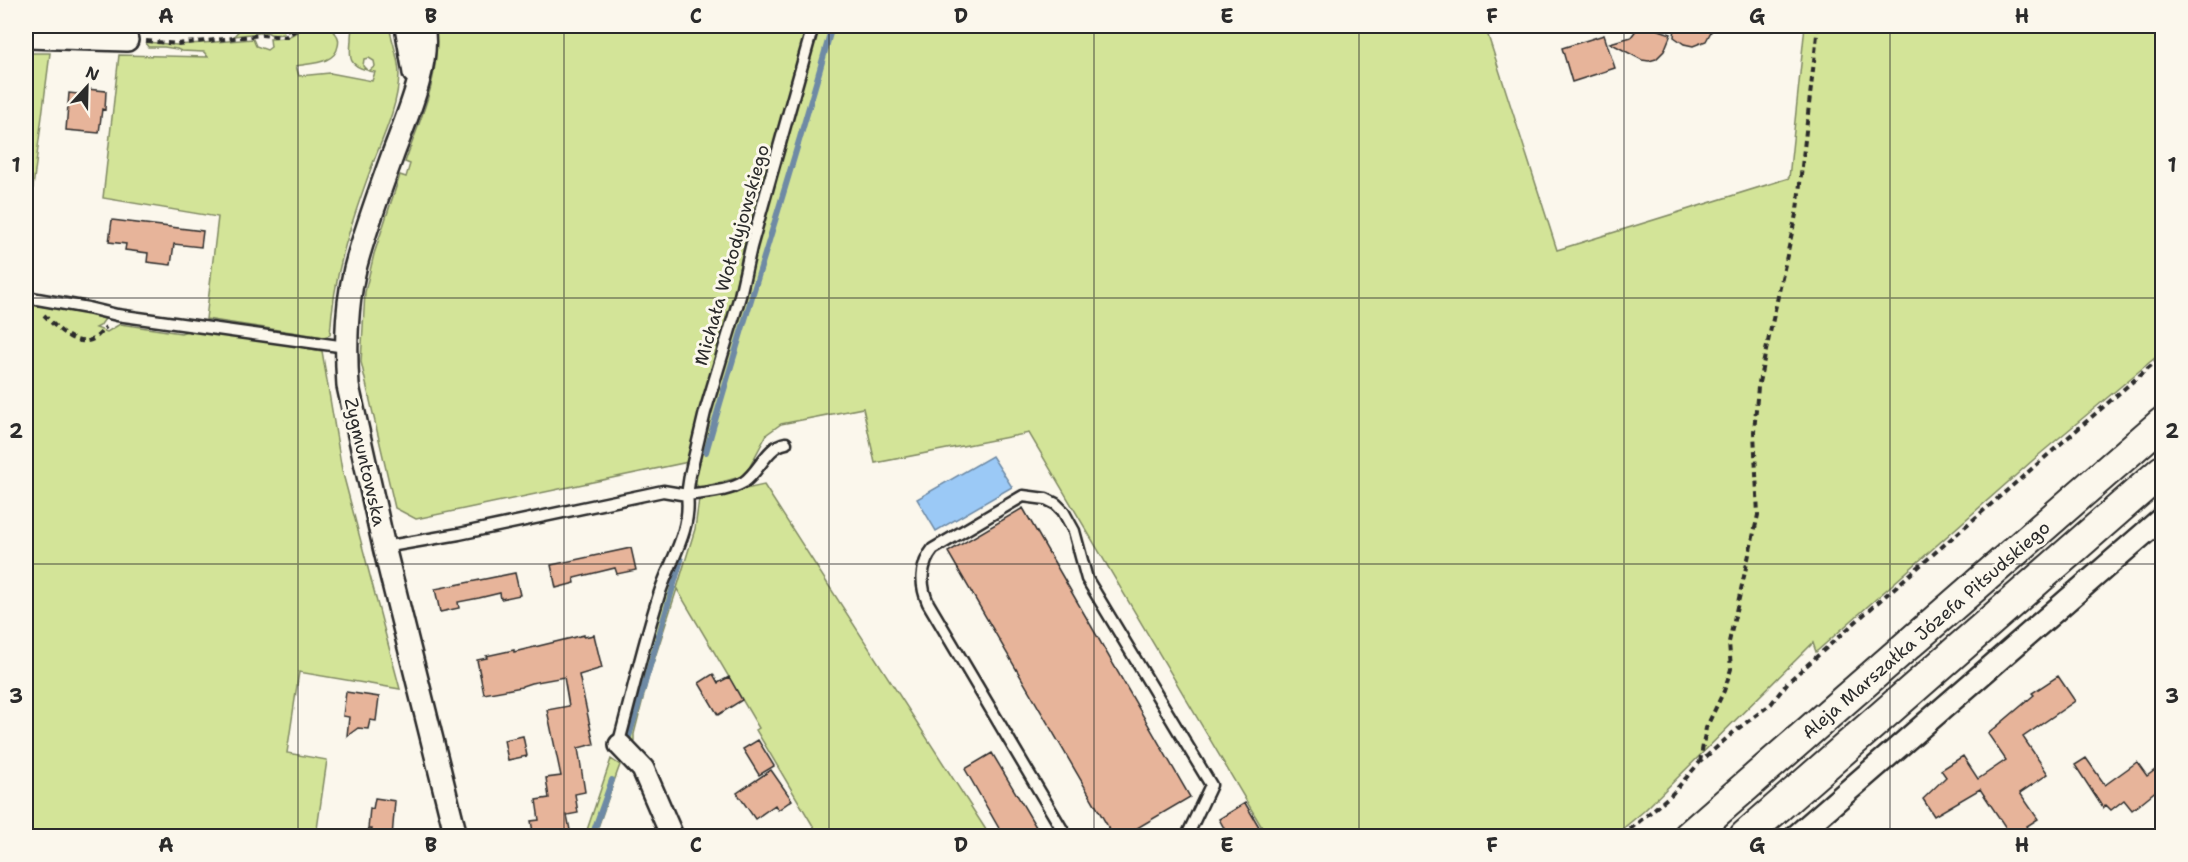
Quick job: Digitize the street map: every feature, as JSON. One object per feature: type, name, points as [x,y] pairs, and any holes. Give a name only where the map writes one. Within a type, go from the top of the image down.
[{"type":"main road","name":"Aleja Marszałka Józefa Piłsudskiego","points":[[1689,837],[2163,423]]},
{"type":"main road","name":"Aleja Marszałka Józefa Piłsudskiego","points":[[1745,837],[2163,471]]},
{"type":"street","name":"Zygmuntowska","points":[[406,26],[415,89]]},
{"type":"street","name":"Zygmuntowska","points":[[423,26],[424,54],[415,89],[359,254],[351,287],[346,347],[348,386],[384,546],[456,837]]},
{"type":"street","points":[[26,37],[127,40]]},
{"type":"street","points":[[1796,837],[2162,520]]},
{"type":"street","points":[[620,745],[644,769],[672,837]]},
{"type":"lane","name":"Michała Wołodyjowskiego","points":[[620,745],[659,595],[686,525],[690,475],[705,412],[740,296],[751,247],[813,26]]},
{"type":"lane","points":[[26,297],[117,315],[346,347]]},
{"type":"lane","points":[[384,546],[500,526],[663,491],[687,495],[724,490],[744,481],[771,452],[780,444],[786,443]]},
{"type":"lane","points":[[1066,837],[928,603],[923,588],[922,579],[926,561],[933,549],[1023,496],[1046,499],[1064,511],[1074,531],[1087,579],[1211,785],[1187,837]]},
{"type":"path","points":[[127,40],[177,44],[262,35],[280,38],[302,26]]},
{"type":"path","points":[[1700,762],[1706,728],[1731,669],[1729,642],[1758,515],[1754,432],[1758,387],[1797,210],[1818,26]]},
{"type":"path","points":[[26,297],[58,329],[84,342],[95,338],[117,315]]},
{"type":"path","points":[[1622,837],[1672,794],[1700,762],[1734,731],[1771,704],[1788,682],[2163,356]]},
{"type":"green space","points":[[243,26],[294,26],[288,32],[287,29],[283,29],[284,34],[272,35],[267,32],[234,36]]},
{"type":"green space","points":[[308,26],[331,29],[339,43],[336,52],[327,59],[296,66],[299,76],[330,73],[372,81],[375,72],[369,71],[375,66],[374,61],[369,58],[364,59],[363,66],[367,70],[353,63],[351,59],[353,26],[389,26],[399,69],[396,100],[349,232],[335,291],[330,335],[324,337],[206,319],[218,217],[103,198],[119,55],[208,57],[204,52],[148,47],[147,42],[177,45],[253,39],[256,46],[267,50],[271,47],[270,39],[286,38]]},
{"type":"green space","points":[[435,26],[809,26],[742,254],[732,306],[688,462],[416,519],[395,508],[361,362],[365,292],[374,254],[400,175],[406,177],[410,164],[405,162],[429,95],[436,61]]},
{"type":"green space","points":[[818,26],[1485,26],[1557,250],[1789,178],[1805,26],[2162,26],[2162,352],[2041,453],[1816,652],[1813,643],[1644,811],[1614,836],[1267,836],[1029,433],[875,463],[863,408],[781,424],[767,434],[749,468],[740,477],[699,488],[693,480],[699,451]]},
{"type":"green space","points":[[26,53],[50,53],[32,195],[26,194]]},
{"type":"green space","points":[[26,304],[107,316],[96,328],[107,332],[120,324],[181,333],[194,329],[322,351],[342,470],[400,689],[299,672],[287,753],[327,760],[316,836],[26,836]]},
{"type":"green space","points":[[764,485],[990,836],[819,836],[756,730],[759,728],[677,589],[648,679],[634,742],[625,740],[647,653],[668,586],[677,588],[695,529],[699,499]]},
{"type":"green space","points":[[611,759],[620,765],[595,836],[585,836]]},
{"type":"water","points":[[992,456],[1012,487],[936,531],[917,499]]},
{"type":"building","points":[[1647,26],[1671,34],[1664,51],[1656,59],[1642,60],[1610,43],[1631,37],[1637,29]]},
{"type":"building","points":[[1675,26],[1714,26],[1706,41],[1693,46],[1684,44],[1674,37]]},
{"type":"building","points":[[1604,35],[1615,68],[1572,82],[1562,48]]},
{"type":"building","points":[[87,89],[106,91],[105,110],[102,109],[99,133],[66,130],[69,93],[87,95]]},
{"type":"building","points":[[112,220],[203,231],[201,247],[174,244],[171,265],[147,262],[148,253],[125,250],[126,244],[109,242]]},
{"type":"building","points":[[1023,508],[1190,797],[1122,837],[1114,837],[948,552]]},
{"type":"building","points":[[631,548],[636,570],[617,574],[615,568],[574,578],[575,583],[556,588],[551,565]]},
{"type":"building","points":[[515,573],[520,595],[501,599],[500,593],[458,602],[459,608],[440,612],[435,589]]},
{"type":"building","points":[[584,635],[584,637],[594,635],[602,668],[579,675],[594,744],[578,748],[585,792],[575,794],[578,813],[567,815],[571,835],[534,837],[531,821],[539,820],[536,800],[549,798],[546,778],[561,776],[547,710],[569,706],[564,677],[484,694],[477,660],[487,658],[486,656],[514,650],[514,652]]},
{"type":"building","points":[[713,674],[718,683],[729,677],[742,700],[718,715],[699,683]]},
{"type":"building","points":[[2058,676],[2075,701],[2023,737],[2048,774],[2020,793],[2038,819],[2027,826],[2034,837],[2012,837],[1980,789],[1934,816],[1923,799],[1946,777],[1941,770],[1963,756],[1978,779],[2006,760],[1988,734],[2034,695],[2032,693]]},
{"type":"building","points":[[346,692],[379,697],[376,721],[370,720],[368,729],[358,728],[347,736],[349,717],[343,716]]},
{"type":"building","points":[[523,736],[527,756],[508,760],[504,740]]},
{"type":"building","points":[[758,740],[774,766],[759,775],[743,749]]},
{"type":"building","points":[[992,753],[1042,837],[1004,837],[965,769]]},
{"type":"building","points":[[2086,758],[2105,785],[2137,762],[2147,776],[2163,764],[2163,785],[2132,810],[2124,800],[2111,810],[2106,805],[2103,808],[2075,765]]},
{"type":"building","points":[[771,770],[792,800],[778,810],[775,805],[755,819],[737,793]]},
{"type":"building","points":[[375,798],[395,801],[392,837],[371,837],[372,829],[368,829],[370,808],[373,809]]},
{"type":"building","points":[[1245,803],[1265,837],[1229,837],[1219,819]]},
{"type":"waterway","points":[[706,452],[832,26]]},
{"type":"waterway","points":[[628,740],[681,560]]},
{"type":"waterway","points":[[592,836],[612,780]]}]
